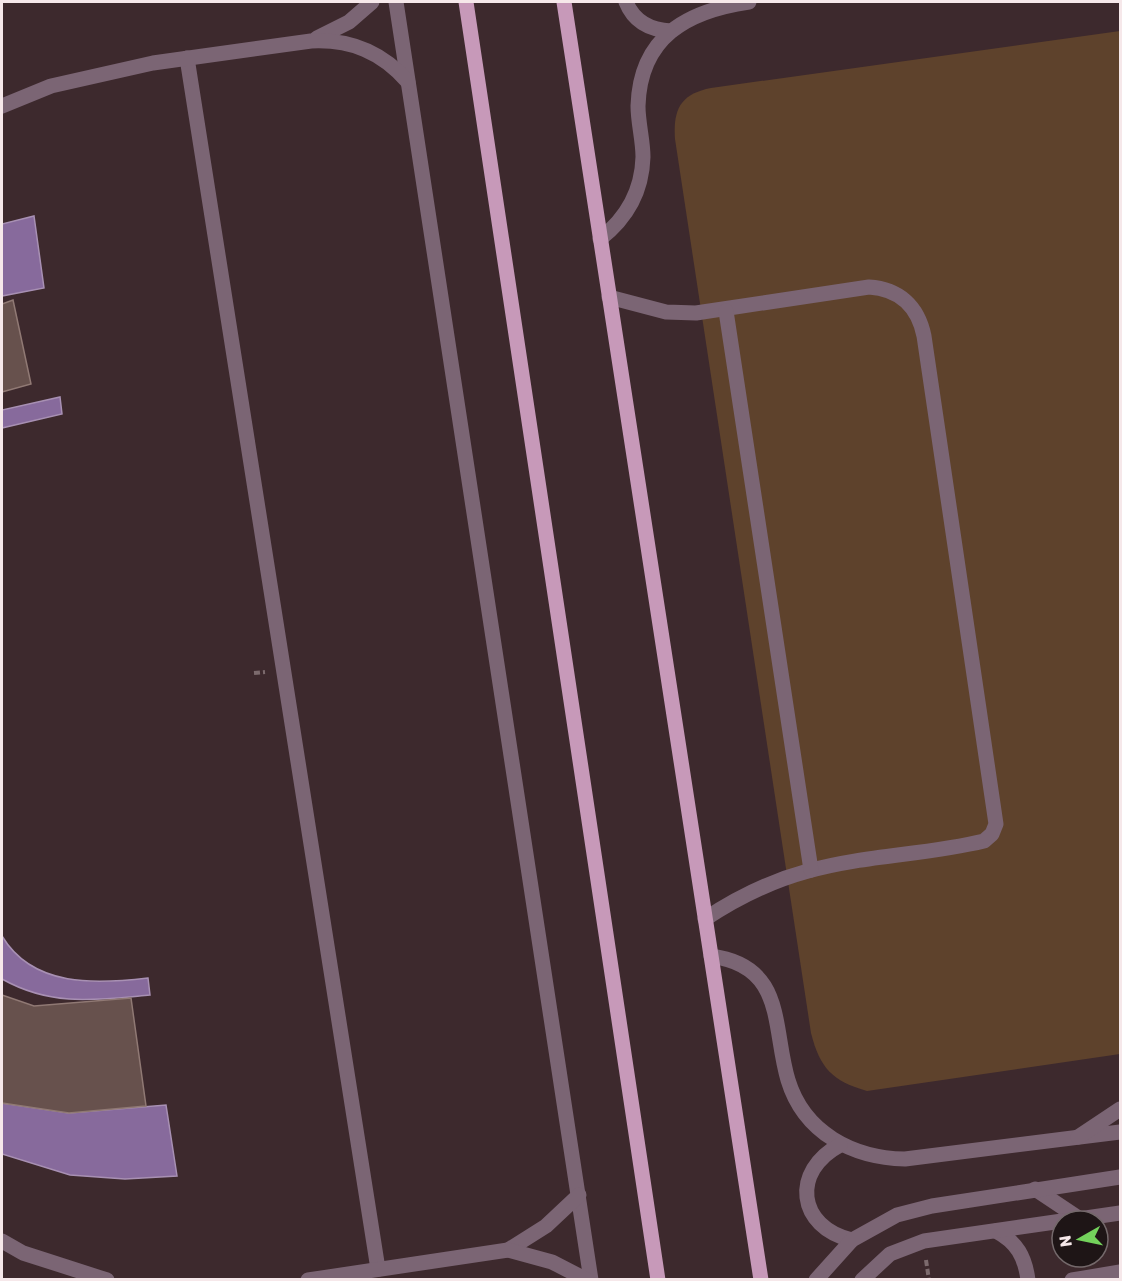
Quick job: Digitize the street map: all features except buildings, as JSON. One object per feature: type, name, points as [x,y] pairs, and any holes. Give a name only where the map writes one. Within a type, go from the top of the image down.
[{"type":"main road","points":[[466,2],[658,1280]]},
{"type":"main road","points":[[564,2],[761,1280]]},
{"type":"street","points":[[311,41],[349,22],[372,2]]},
{"type":"street","points":[[396,2],[579,1195],[589,1280]]},
{"type":"street","points":[[626,2],[632,14],[649,27],[671,31]]},
{"type":"street","points":[[600,239],[618,225],[632,205],[640,182],[643,158],[638,109],[640,84],[648,61],[671,31],[702,12],[749,2]]},
{"type":"street","points":[[2,106],[51,86],[187,58],[311,41],[342,41],[365,48],[385,60],[408,82]]},
{"type":"street","points":[[187,58],[378,1269]]},
{"type":"street","points":[[609,297],[666,312],[726,310],[869,287],[895,292],[911,305],[922,323],[996,824],[992,834],[984,841],[811,870],[753,890],[705,919]]},
{"type":"street","points":[[726,310],[811,870]]},
{"type":"street","points":[[711,956],[729,958],[744,966],[766,988],[778,1019],[784,1061],[797,1101],[808,1118],[840,1145],[872,1156],[905,1159],[1120,1132]]},
{"type":"street","points":[[1077,1138],[1120,1109]]},
{"type":"street","points":[[840,1145],[819,1158],[812,1168],[806,1191],[808,1204],[820,1224],[829,1232],[852,1240]]},
{"type":"street","points":[[816,1280],[852,1240],[897,1215],[932,1206],[1120,1177]]},
{"type":"street","points":[[1035,1189],[1057,1209]]},
{"type":"street","points":[[508,1250],[546,1226],[579,1195]]},
{"type":"street","points":[[862,1280],[890,1254],[924,1241],[1050,1223]]},
{"type":"street","points":[[996,1231],[1005,1236],[1020,1251],[1028,1280]]},
{"type":"street","points":[[2,1241],[23,1253],[106,1280]]},
{"type":"street","points":[[308,1280],[508,1250],[552,1262],[589,1280]]},
{"type":"street","points":[[1072,1280],[1120,1272]]},
{"type":"shaded area","points":[[1120,31],[1120,1054],[867,1091],[845,1083],[829,1071],[823,1064],[811,1033],[675,139],[675,120],[685,99],[692,94],[711,88]]},
{"type":"shaded area","points":[[34,216],[44,288],[2,296],[2,224]]},
{"type":"shaded area","points":[[60,397],[62,414],[2,428],[2,410]]},
{"type":"shaded area","points":[[2,936],[15,953],[48,974],[88,981],[148,978],[150,995],[93,1000],[74,999],[57,998],[20,988],[2,979]]},
{"type":"shaded area","points":[[2,1103],[69,1113],[166,1105],[177,1176],[125,1179],[70,1175],[2,1154]]}]
